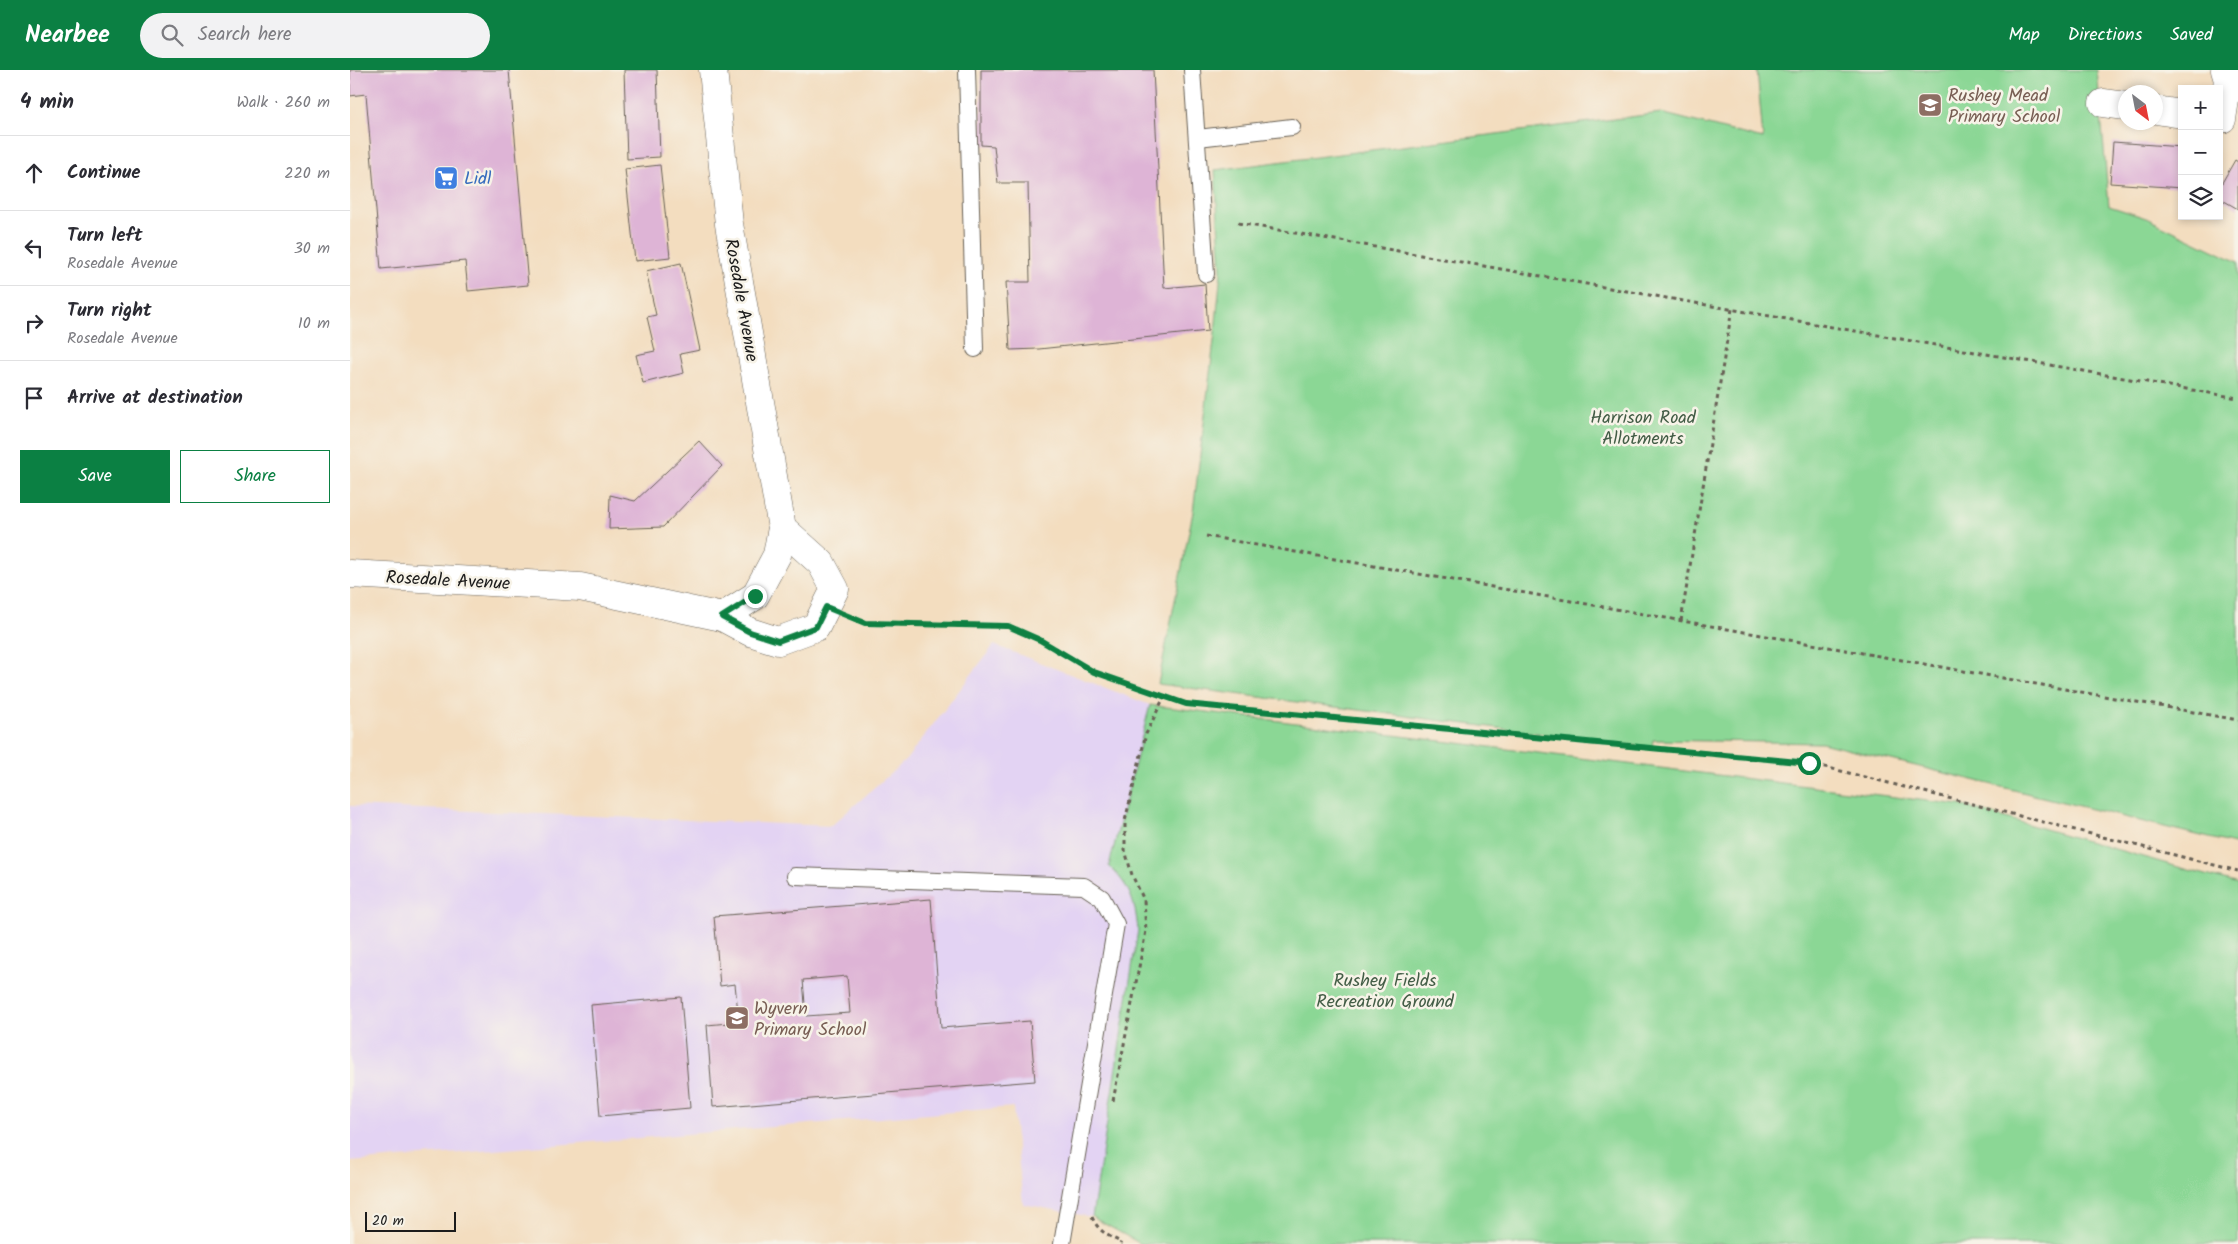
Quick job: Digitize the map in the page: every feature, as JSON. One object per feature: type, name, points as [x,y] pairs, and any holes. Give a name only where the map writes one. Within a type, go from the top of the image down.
[{"type":"street","name":"Rosedale Avenue","points":[[713,70],[729,224],[782,528],[777,555],[755,596],[722,617]]},
{"type":"street","points":[[2225,70],[2228,80],[2226,121]]},
{"type":"street","points":[[2163,111],[2178,113]]},
{"type":"street","name":"Rosedale Avenue","points":[[350,574],[580,586],[722,617],[750,632],[778,641],[816,627],[835,589],[821,563],[782,528]]},
{"type":"lane","points":[[967,70],[975,349]]},
{"type":"lane","points":[[1192,70],[1206,274]]},
{"type":"lane","points":[[1198,138],[1292,127]]},
{"type":"lane","points":[[795,876],[1084,886],[1102,898],[1116,924],[1062,1244]]},
{"type":"path","points":[[1238,223],[2238,398]]},
{"type":"path","points":[[1682,621],[1732,310]]},
{"type":"path","points":[[1206,536],[2238,720]]},
{"type":"path","points":[[826,607],[865,623],[1008,626],[1040,640],[1094,672],[1186,704],[1809,763],[2238,870]]},
{"type":"shaded area","name":"Wyvern Primary School","points":[[994,645],[1150,705],[1109,866],[1123,879],[1135,903],[1138,930],[1092,1217],[1023,1204],[1013,1107],[350,1162],[350,806],[831,826],[906,760]]},
{"type":"green space","name":"Harrison Road Allotments","points":[[1757,70],[2097,70],[2109,206],[2146,218],[2238,262],[2238,845],[1822,743],[1653,740],[1652,748],[1158,684],[1193,512],[1215,333],[1221,271],[1215,170],[1661,113],[1763,139]]},
{"type":"green space","name":"Rushey Fields Recreation Ground","points":[[1150,705],[1960,805],[2238,884],[2238,1244],[1141,1244],[1092,1217],[1138,930],[1133,902],[1127,887],[1109,866]]},
{"type":"building","name":"Lidl","points":[[350,70],[509,70],[528,285],[468,291],[465,261],[381,269],[366,94],[350,96]]},
{"type":"building","points":[[624,70],[657,70],[660,157],[627,159]]},
{"type":"building","points":[[981,70],[1153,70],[1164,288],[1205,284],[1208,331],[1039,349],[1010,350],[1006,282],[1030,282],[1028,183],[998,183],[994,146],[981,145]]},
{"type":"building","points":[[2113,142],[2178,147],[2178,188],[2110,183]]},
{"type":"building","points":[[2235,160],[2238,162],[2238,209],[2223,200],[2223,181]]},
{"type":"building","points":[[660,165],[670,257],[635,261],[625,169]]},
{"type":"building","points":[[681,263],[700,350],[680,354],[684,373],[643,383],[636,355],[655,351],[647,317],[656,315],[646,271]]},
{"type":"building","points":[[699,441],[722,466],[663,527],[609,529],[610,495],[635,501]]},
{"type":"building","points":[[931,899],[941,1028],[1030,1021],[1035,1081],[713,1107],[707,1025],[739,1022],[735,984],[720,986],[714,916]],"holes":[[[847,976],[850,1013],[806,1016],[803,980]]]},
{"type":"building","points":[[681,997],[690,1108],[600,1116],[591,1005]]},
{"type":"place","name":"Rushey Mead Primary School","points":[[1930,105]]},
{"type":"place","name":"Lidl","points":[[446,178]]},
{"type":"place","name":"Wyvern Primary School","points":[[737,1018]]},
{"type":"route","points":[[755,596],[722,617],[750,632],[778,641],[816,627],[826,607],[865,623],[1008,626],[1040,640],[1094,672],[1186,704],[1809,763]]}]
